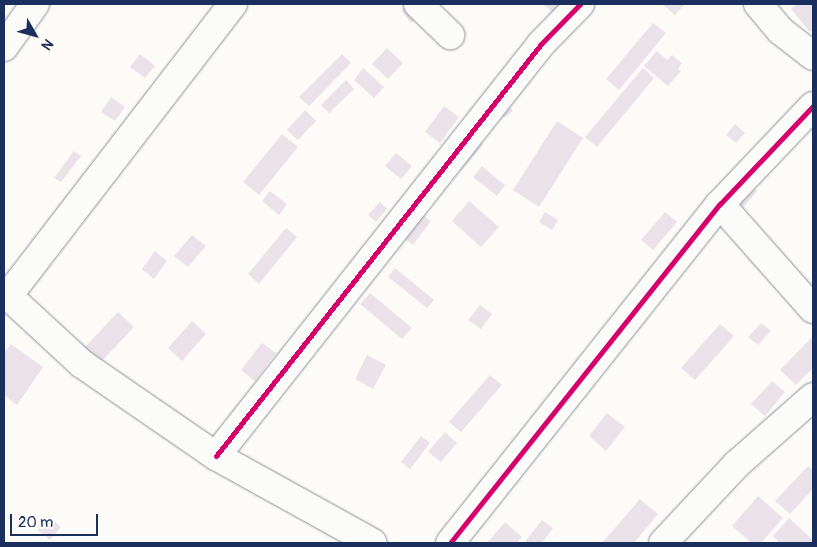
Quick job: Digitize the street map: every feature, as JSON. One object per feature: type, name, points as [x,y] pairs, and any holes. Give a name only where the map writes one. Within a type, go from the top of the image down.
[{"type":"street","points":[[4,48],[35,4]]},
{"type":"street","points":[[233,4],[6,294],[82,364],[216,456],[374,543]]},
{"type":"street","points":[[418,4],[450,34]]},
{"type":"street","points":[[216,456],[535,52],[580,4]]},
{"type":"street","points":[[758,4],[781,31],[813,56]]},
{"type":"street","points":[[450,543],[720,204],[813,106]]},
{"type":"street","points":[[720,204],[813,309]]},
{"type":"street","points":[[663,543],[737,464],[813,397]]},
{"type":"building","points":[[409,4],[422,15],[411,23],[401,10]]},
{"type":"building","points":[[542,4],[562,4],[554,13]]},
{"type":"building","points":[[662,4],[685,4],[675,15]]},
{"type":"building","points":[[797,4],[813,4],[813,30],[810,32],[791,9]]},
{"type":"building","points":[[653,23],[666,33],[619,90],[606,79]]},
{"type":"building","points":[[387,48],[403,63],[388,79],[372,64]]},
{"type":"building","points":[[657,51],[667,60],[672,55],[682,63],[678,69],[681,71],[668,86],[644,66]]},
{"type":"building","points":[[140,54],[155,66],[145,78],[130,67]]},
{"type":"building","points":[[342,54],[351,63],[309,106],[299,97]]},
{"type":"building","points":[[363,68],[384,87],[374,98],[354,80]]},
{"type":"building","points":[[643,68],[654,78],[597,147],[585,137]]},
{"type":"building","points":[[346,80],[354,89],[329,113],[321,105]]},
{"type":"building","points":[[111,97],[125,107],[115,121],[101,112]]},
{"type":"building","points":[[507,103],[513,111],[504,118],[498,110]]},
{"type":"building","points":[[444,106],[459,117],[440,143],[425,132]]},
{"type":"building","points":[[305,110],[316,121],[298,140],[287,130]]},
{"type":"building","points":[[557,121],[583,138],[539,207],[513,190]]},
{"type":"building","points":[[735,124],[745,133],[736,143],[726,135]]},
{"type":"building","points":[[282,134],[298,147],[259,195],[243,182]]},
{"type":"building","points":[[476,139],[483,145],[461,171],[454,166]]},
{"type":"building","points":[[74,151],[81,156],[61,182],[54,178]]},
{"type":"building","points":[[396,153],[412,166],[401,179],[385,166]]},
{"type":"building","points":[[482,166],[505,185],[497,196],[473,177]]},
{"type":"building","points":[[746,182],[757,191],[744,207],[733,198]]},
{"type":"building","points":[[270,191],[287,204],[279,215],[262,201]]},
{"type":"building","points":[[469,201],[499,227],[481,247],[452,221]]},
{"type":"building","points":[[380,202],[387,209],[376,222],[368,215]]},
{"type":"building","points":[[417,211],[431,221],[413,245],[399,235]]},
{"type":"building","points":[[545,212],[558,220],[552,230],[539,222]]},
{"type":"building","points":[[665,212],[677,222],[653,250],[641,240]]},
{"type":"building","points":[[286,228],[297,237],[259,284],[248,274]]},
{"type":"building","points":[[192,235],[206,246],[188,267],[174,256]]},
{"type":"building","points":[[155,251],[167,261],[154,279],[142,269]]},
{"type":"building","points":[[395,268],[434,300],[427,308],[388,277]]},
{"type":"building","points":[[370,293],[412,328],[402,339],[360,304]]},
{"type":"building","points":[[480,305],[492,314],[481,329],[468,320]]},
{"type":"building","points":[[118,312],[134,327],[100,363],[84,348]]},
{"type":"building","points":[[192,321],[206,334],[182,361],[168,348]]},
{"type":"building","points":[[761,323],[771,331],[758,345],[748,337]]},
{"type":"building","points":[[720,324],[734,336],[695,380],[681,368]]},
{"type":"building","points":[[813,336],[813,368],[796,385],[780,370]]},
{"type":"building","points":[[262,343],[276,353],[255,381],[241,370]]},
{"type":"building","points":[[11,344],[43,367],[17,405],[4,395],[4,353]]},
{"type":"building","points":[[367,355],[386,365],[373,389],[355,379]]},
{"type":"building","points":[[490,375],[502,385],[461,432],[449,422]]},
{"type":"building","points":[[772,381],[785,392],[765,416],[751,404]]},
{"type":"building","points":[[607,413],[625,427],[606,451],[589,436]]},
{"type":"building","points":[[445,432],[457,443],[441,462],[428,452]]},
{"type":"building","points":[[421,436],[430,443],[410,469],[401,462]]},
{"type":"building","points":[[808,466],[813,470],[813,489],[790,514],[775,501]]},
{"type":"building","points":[[758,496],[783,518],[761,543],[752,543],[732,526]]},
{"type":"building","points":[[640,499],[658,514],[634,543],[602,543]]},
{"type":"building","points":[[49,517],[61,527],[50,540],[38,530]]},
{"type":"building","points":[[789,518],[813,540],[813,543],[780,543],[773,536]]},
{"type":"building","points":[[542,520],[553,528],[542,543],[524,543]]},
{"type":"building","points":[[505,522],[522,537],[516,543],[487,543]]},
{"type":"cycle path","points":[[216,456],[541,44],[580,4]]},
{"type":"cycle path","points":[[450,543],[720,204],[813,106]]}]
